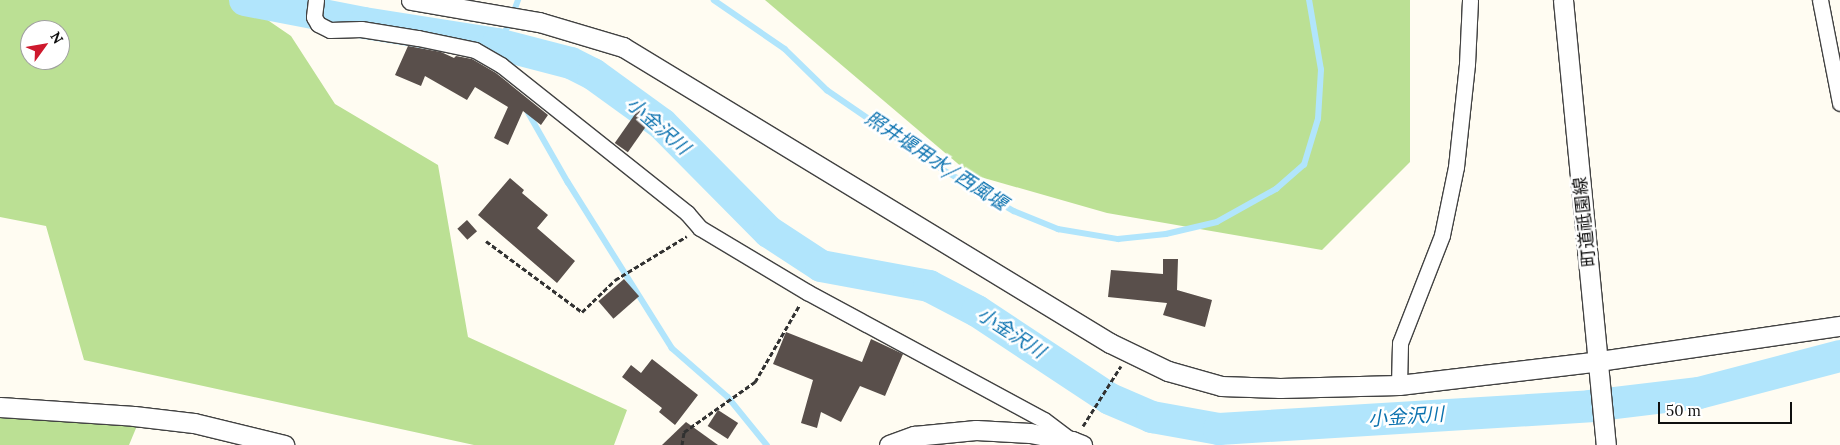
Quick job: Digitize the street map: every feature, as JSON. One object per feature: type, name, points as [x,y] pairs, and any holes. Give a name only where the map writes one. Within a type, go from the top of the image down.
[{"type":"street","points":[[316,0],[314,17],[318,24],[330,30],[361,29],[418,38],[475,50],[501,65],[687,213],[700,228],[807,292],[1044,420],[1077,443]]},
{"type":"street","points":[[411,0],[539,22],[623,47],[1110,344],[1168,371],[1221,386],[1280,388],[1399,385],[1599,362],[1840,326]]},
{"type":"street","points":[[1399,385],[1400,343],[1442,235],[1456,167],[1467,64],[1470,0]]},
{"type":"street","name":"町道祗園線","points":[[1563,0],[1606,445]]},
{"type":"street","points":[[1820,0],[1840,103]]},
{"type":"street","points":[[0,407],[125,415],[194,422],[284,445]]},
{"type":"street","points":[[889,445],[914,436],[976,430],[1030,434],[1077,443]]},
{"type":"path","points":[[486,241],[582,312],[615,280],[700,228]]},
{"type":"path","points":[[682,445],[684,432],[755,382],[807,292]]},
{"type":"path","points":[[1093,410],[1116,374]]},
{"type":"green space","points":[[0,0],[238,0],[291,36],[335,104],[438,165],[468,337],[627,410],[614,445],[474,445],[84,360],[46,226],[0,217]]},
{"type":"green space","points":[[765,0],[1410,0],[1410,162],[1322,250],[1107,213],[970,174]]},
{"type":"green space","points":[[0,399],[139,421],[129,445],[0,445]]},
{"type":"building","points":[[408,46],[441,52],[454,58],[456,56],[472,59],[496,73],[548,115],[541,125],[523,111],[508,145],[494,138],[508,107],[475,87],[467,100],[425,76],[421,86],[395,75]]},
{"type":"building","points":[[640,107],[653,116],[628,152],[615,143]]},
{"type":"building","points":[[510,178],[524,190],[522,193],[548,215],[537,228],[575,261],[557,283],[478,215]]},
{"type":"building","points":[[467,220],[477,231],[467,240],[457,229]]},
{"type":"building","points":[[1163,259],[1178,259],[1177,290],[1212,300],[1205,327],[1163,315],[1167,303],[1108,297],[1111,270],[1163,274]]},
{"type":"building","points":[[624,279],[639,296],[613,319],[598,301]]},
{"type":"building","points":[[786,332],[862,362],[871,339],[903,354],[885,396],[860,386],[841,422],[821,412],[817,428],[801,423],[813,380],[773,364]]},
{"type":"building","points":[[652,359],[698,395],[675,425],[659,412],[662,408],[622,377],[631,365],[641,373]]},
{"type":"building","points":[[718,410],[738,423],[728,439],[708,426]]},
{"type":"building","points":[[686,422],[718,445],[662,445]]},
{"type":"waterway","name":"小金沢川","points":[[245,0],[364,23],[497,44],[571,63],[593,74],[662,124],[769,232],[821,266],[929,286],[977,311],[1110,399],[1152,417],[1219,429],[1590,406],[1699,393],[1840,356]]},
{"type":"waterway","name":"照井堰用水/西風堰","points":[[506,65],[504,53],[497,44],[509,25],[518,0]]},
{"type":"waterway","name":"照井堰用水/西風堰","points":[[714,0],[785,49],[827,90],[942,169],[1014,211],[1058,229],[1118,239],[1166,234],[1217,222],[1276,189],[1304,165],[1318,119],[1321,70],[1309,0]]},
{"type":"waterway","points":[[528,112],[568,182],[672,348],[728,397],[767,445]]}]
